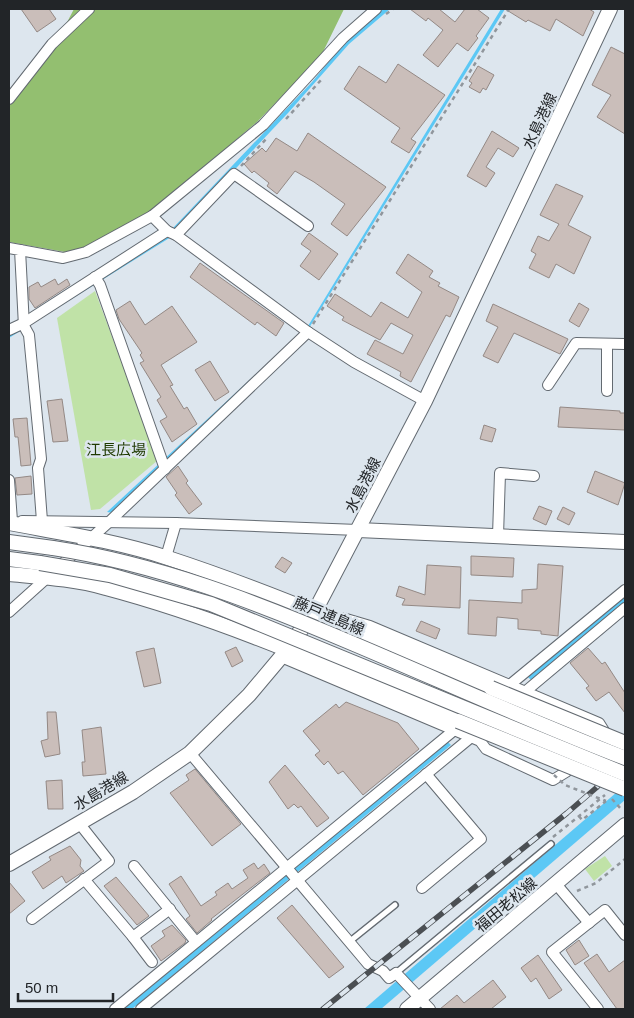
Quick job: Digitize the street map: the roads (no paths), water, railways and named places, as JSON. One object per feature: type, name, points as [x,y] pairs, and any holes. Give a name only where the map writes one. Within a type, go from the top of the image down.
[{"type":"main road","name":"水島港線","points":[[9,864],[133,792],[190,753],[249,695],[284,653],[315,611],[426,400],[613,9]]},
{"type":"main road","points":[[10,522],[91,538],[166,557],[315,611],[491,688],[625,743]]},
{"type":"main road","points":[[358,530],[625,542]]},
{"type":"main road","name":"藤戸連島線","points":[[9,542],[85,553],[167,573],[252,601],[625,758]]},
{"type":"main road","points":[[9,558],[110,575],[211,604],[625,774]]},
{"type":"main road","points":[[9,574],[47,578],[105,588],[284,653],[456,726],[625,788]]},
{"type":"main road","name":"福田老松線","points":[[407,1009],[559,887],[625,824]]},
{"type":"main road","points":[[610,838],[625,836]]},
{"type":"street","points":[[9,98],[52,44],[90,9]]},
{"type":"street","points":[[9,248],[63,258],[86,252],[152,216],[263,125],[343,38],[376,9]]},
{"type":"street","points":[[9,330],[25,326],[171,233],[234,174],[308,226]]},
{"type":"street","points":[[152,216],[171,233],[306,331],[354,362],[426,400]]},
{"type":"street","points":[[20,250],[25,326],[28,335],[41,460],[38,468],[42,521]]},
{"type":"street","points":[[97,280],[164,466]]},
{"type":"street","points":[[9,612],[110,522],[164,466],[306,331]]},
{"type":"street","points":[[548,385],[576,343],[625,344]]},
{"type":"street","points":[[607,344],[607,391]]},
{"type":"street","points":[[498,536],[500,473],[534,476]]},
{"type":"street","points":[[9,480],[10,522],[176,523],[358,530]]},
{"type":"street","points":[[166,557],[176,523]]},
{"type":"street","points":[[141,1009],[456,726],[625,590]]},
{"type":"street","points":[[115,1009],[196,942],[293,874],[426,774],[625,608]]},
{"type":"street","points":[[315,611],[370,626],[598,723],[604,731],[566,772],[553,780],[486,749],[480,742],[470,738],[456,726]]},
{"type":"street","points":[[190,753],[368,964],[383,970],[389,978],[397,975],[430,1009]]},
{"type":"street","points":[[422,888],[481,839],[426,774]]},
{"type":"street","points":[[32,919],[108,861],[79,823]]},
{"type":"street","points":[[134,866],[196,942]]},
{"type":"street","points":[[84,879],[152,962]]},
{"type":"street","points":[[559,887],[589,923]]},
{"type":"street","points":[[133,937],[170,909]]},
{"type":"street","points":[[598,1009],[552,952],[605,910],[625,935]]},
{"type":"lane","points":[[397,975],[551,842]]},
{"type":"lane","points":[[349,942],[395,906]]},
{"type":"water","points":[[383,9],[390,9],[349,44],[288,113],[171,237],[9,338],[9,334],[173,228],[312,82],[346,41]]},
{"type":"water","points":[[501,9],[505,9],[309,328],[113,513],[107,512],[308,326]]},
{"type":"water","points":[[625,594],[625,603],[531,680],[526,675]]},
{"type":"water","points":[[448,742],[451,745],[132,1009],[124,1009]]},
{"type":"water","points":[[617,792],[625,796],[625,800],[381,1009],[364,1009]]},
{"type":"railway","points":[[323,1009],[567,813],[596,788],[625,757]]},
{"type":"park label","name":"江長広場","points":[[116,450]]}]
